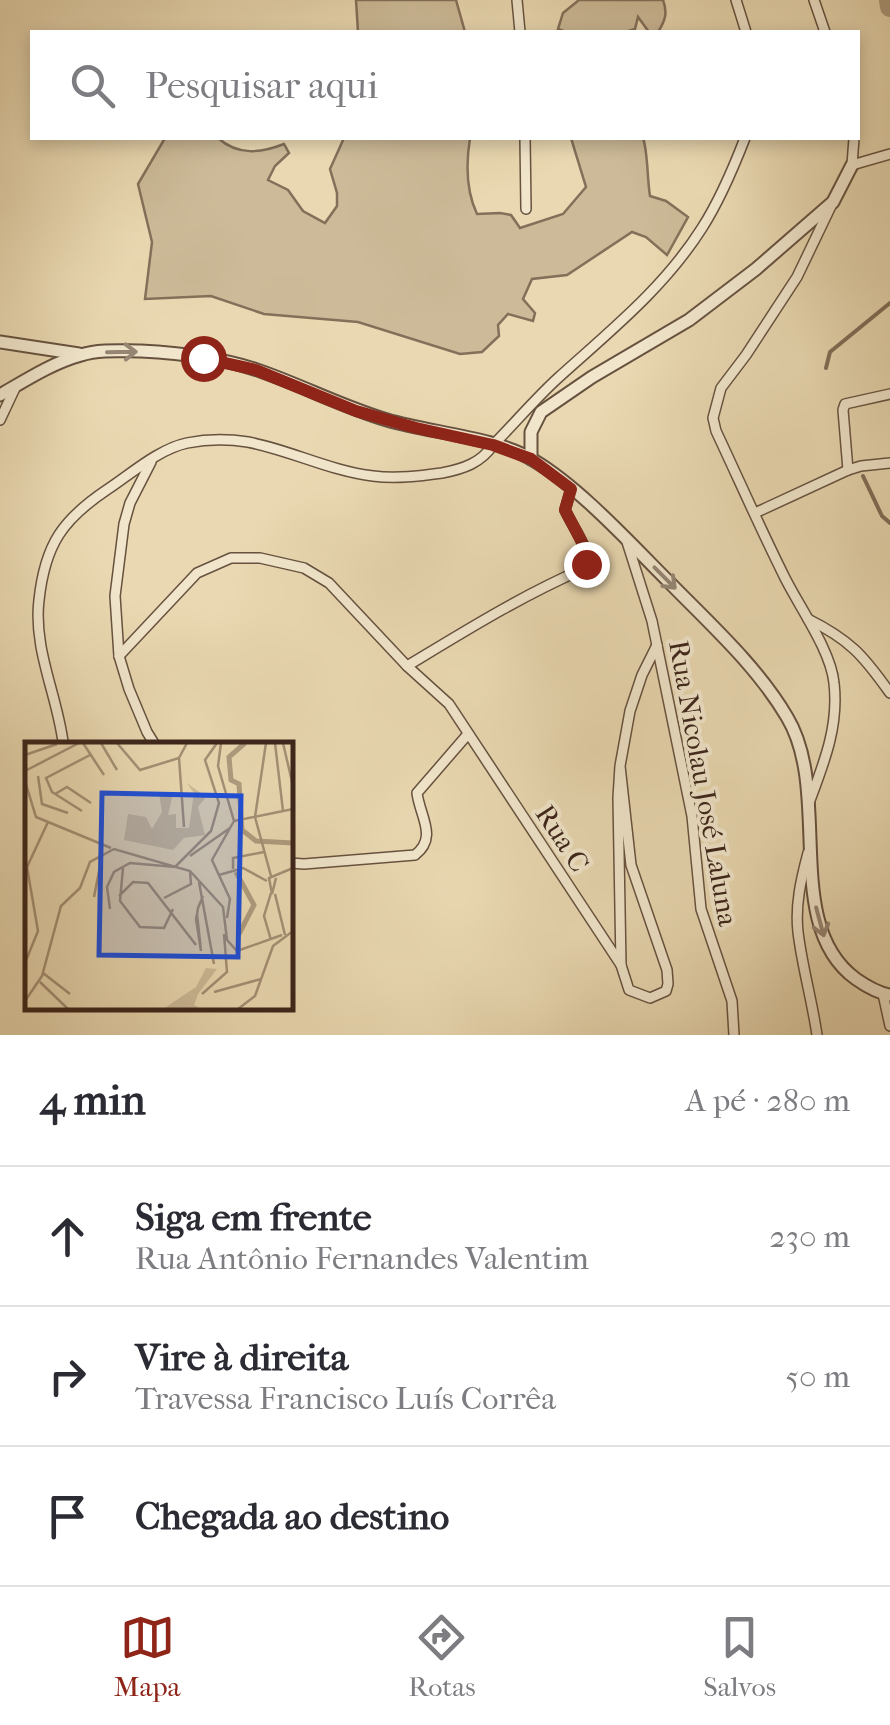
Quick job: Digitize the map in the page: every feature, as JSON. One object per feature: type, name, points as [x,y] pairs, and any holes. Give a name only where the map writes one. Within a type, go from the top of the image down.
[{"type":"street","points":[[518,0],[520,30]]},
{"type":"street","points":[[736,0],[745,30]]},
{"type":"street","points":[[814,0],[824,30]]},
{"type":"street","points":[[525,140],[526,209]]},
{"type":"street","points":[[63,742],[38,628],[38,601],[49,551],[82,506],[167,450],[186,443],[238,441],[373,476],[418,476],[454,471],[474,463],[486,456],[554,381],[611,332],[668,274],[702,228],[730,178],[744,140]]},
{"type":"street","points":[[809,803],[829,748],[836,712],[834,680],[830,664],[713,418],[721,388],[797,277],[817,239],[852,165],[854,140]]},
{"type":"street","points":[[852,165],[890,154]]},
{"type":"street","points":[[531,459],[531,432],[541,412],[713,303],[833,202]]},
{"type":"street","points":[[0,342],[83,354],[153,352],[256,370],[356,411],[493,445],[531,459],[571,489],[728,643],[785,713],[802,749],[814,898],[820,926],[828,949],[841,968],[887,994],[890,1026]]},
{"type":"street","points":[[0,396],[43,370],[83,354]]},
{"type":"street","points":[[0,420],[16,386]]},
{"type":"street","points":[[848,470],[845,404],[890,394]]},
{"type":"street","points":[[152,460],[124,524],[115,596],[119,656],[152,742]]},
{"type":"street","points":[[755,512],[848,470],[890,463]]},
{"type":"street","points":[[407,666],[493,613],[583,568],[588,558],[586,550],[565,510],[571,489]]},
{"type":"street","name":"Rua Nicolau José Laluna","points":[[626,539],[652,621],[692,816],[700,909],[732,1001],[734,1035]]},
{"type":"street","name":"Rua C","points":[[119,656],[197,573],[231,558],[260,558],[304,568],[328,583],[449,704],[621,965],[629,990],[650,998],[666,991],[667,970],[631,865],[620,766]]},
{"type":"street","points":[[805,617],[853,646],[890,693]]},
{"type":"street","points":[[621,965],[620,766],[630,711],[657,645]]},
{"type":"street","points":[[292,862],[415,855],[427,840],[417,793],[468,734]]},
{"type":"street","points":[[811,840],[800,886],[798,930],[817,1035]]},
{"type":"shaded area","points":[[356,0],[456,0],[464,30],[358,30]]},
{"type":"shaded area","points":[[579,0],[663,0],[665,17],[659,30],[648,30],[638,17],[632,30],[561,30],[563,13]]},
{"type":"shaded area","points":[[164,140],[221,140],[250,151],[284,144],[289,153],[275,166],[268,180],[288,190],[303,211],[325,223],[337,206],[330,169],[343,140],[470,140],[468,177],[477,214],[511,215],[520,228],[563,214],[586,187],[572,140],[644,140],[650,196],[666,201],[688,217],[667,255],[646,237],[632,232],[567,275],[532,279],[523,299],[535,313],[533,321],[508,314],[498,325],[499,336],[482,352],[460,354],[358,322],[264,314],[211,296],[145,299],[152,242],[138,184]]},
{"type":"waterway","points":[[889,0],[890,7]]},
{"type":"waterway","points":[[826,368],[830,352],[890,303]]},
{"type":"waterway","points":[[863,476],[882,516],[890,523]]},
{"type":"route","points":[[203,358],[256,370],[356,411],[493,445],[531,459],[571,489],[565,510],[586,550],[586,564]]}]
